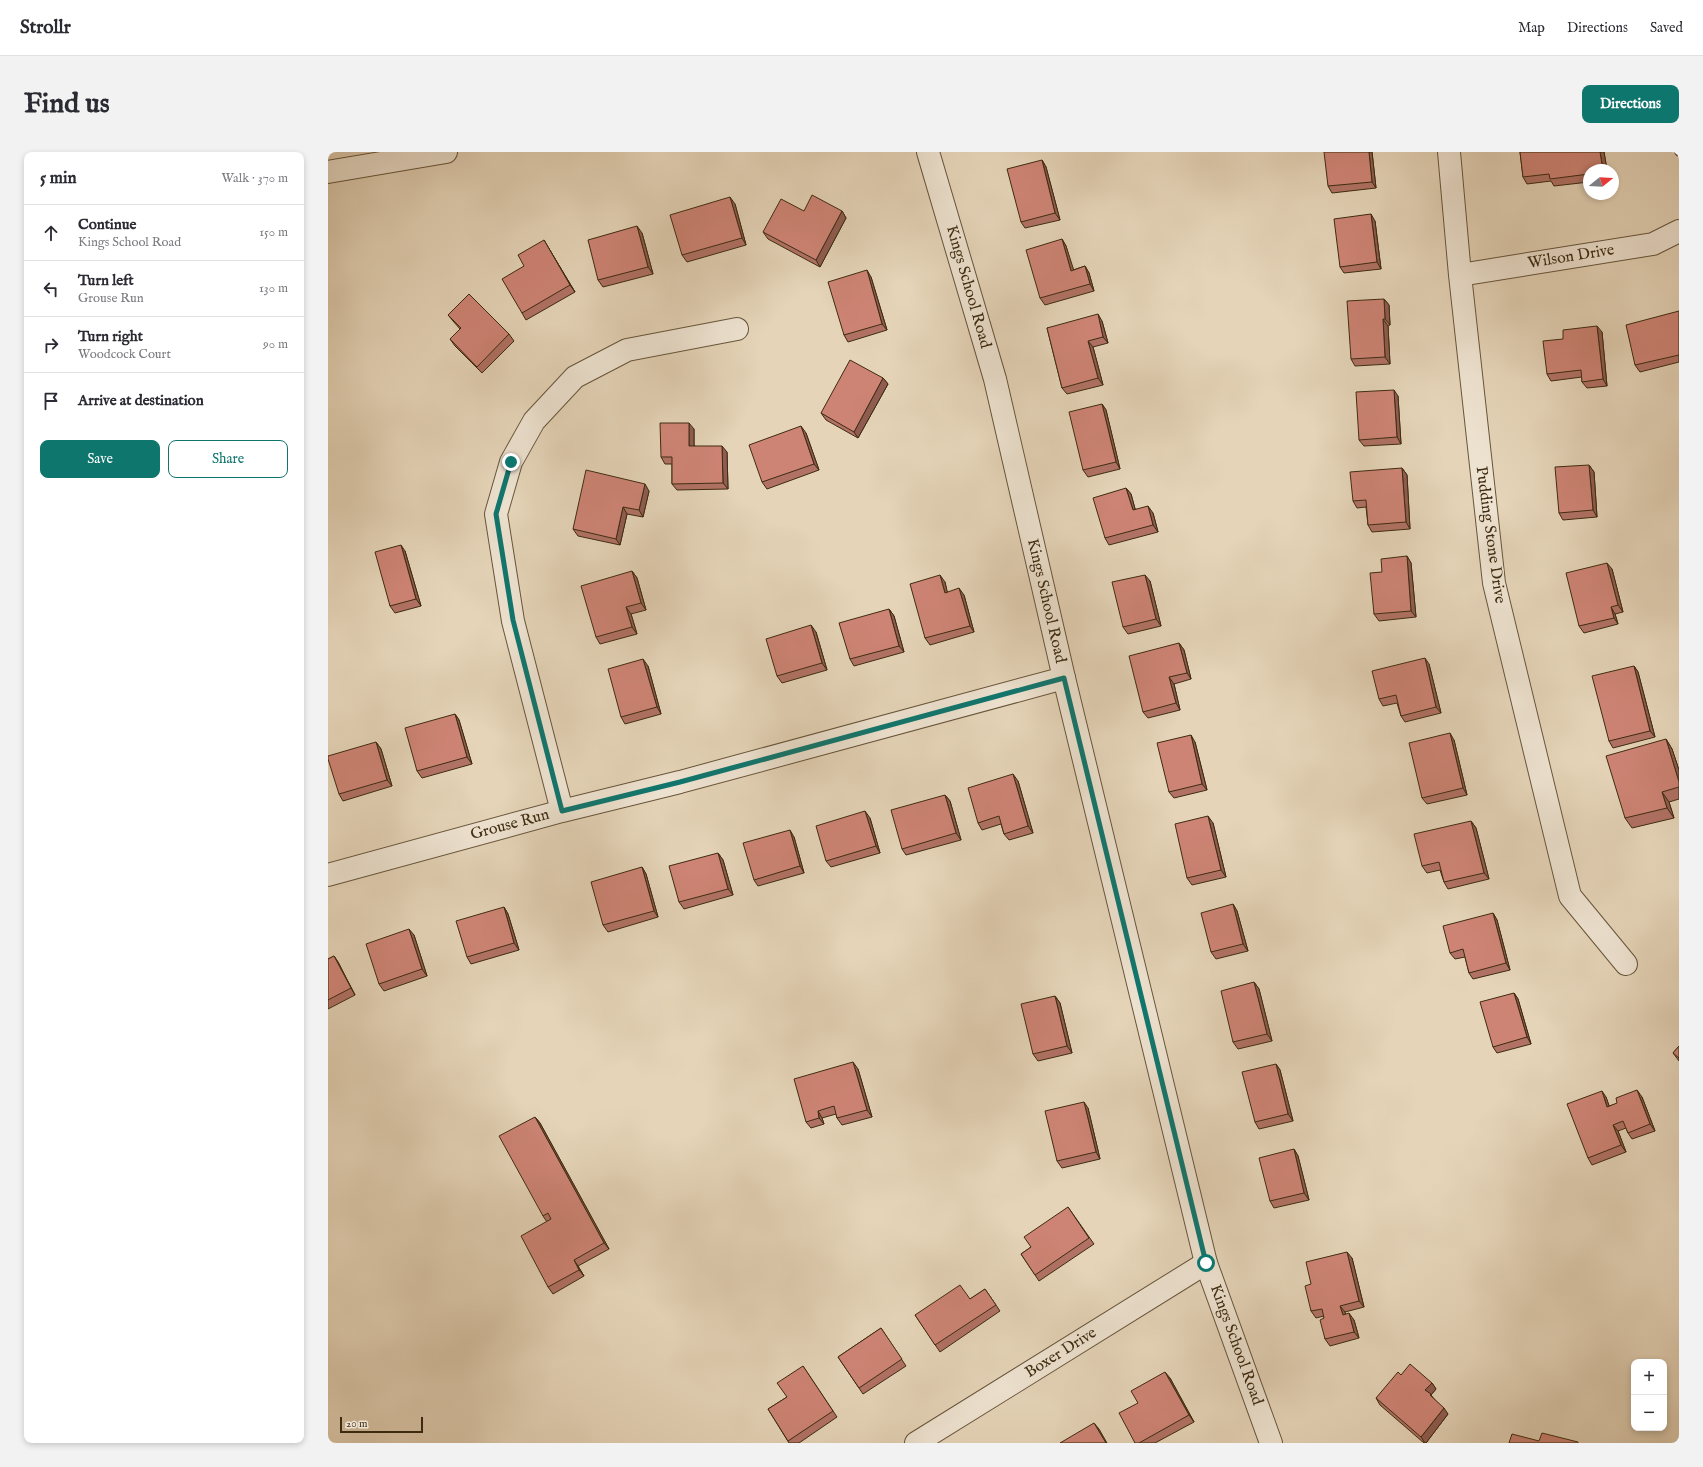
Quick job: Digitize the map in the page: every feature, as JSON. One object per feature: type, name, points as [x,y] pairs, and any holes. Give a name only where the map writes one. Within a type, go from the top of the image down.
[{"type":"street","points":[[328,172],[446,152]]},
{"type":"street","name":"Kings School Road","points":[[928,152],[995,379],[1064,678],[1206,1263],[1271,1443]]},
{"type":"street","name":"Pudding Stone Drive","points":[[1449,152],[1460,275],[1496,591],[1570,896],[1626,964]]},
{"type":"street","name":"Wilson Drive","points":[[1460,275],[1653,244],[1679,231]]},
{"type":"street","points":[[562,811],[513,620],[496,514],[511,462],[534,421],[575,377],[627,350],[737,329]]},
{"type":"street","name":"Grouse Run","points":[[328,875],[562,811],[688,780],[1064,678]]},
{"type":"street","name":"Boxer Drive","points":[[916,1443],[1206,1263]]},
{"type":"building","points":[[1324,152],[1369,152],[1372,182],[1328,186]]},
{"type":"building","points":[[1520,152],[1600,152],[1602,164],[1583,164],[1583,175],[1550,179],[1549,174],[1523,177]]},
{"type":"building","points":[[1674,152],[1679,152],[1679,155],[1677,156]]},
{"type":"building","points":[[1042,160],[1055,213],[1021,222],[1007,169]]},
{"type":"building","points":[[812,195],[842,211],[816,260],[763,232],[781,199],[804,211]]},
{"type":"building","points":[[730,197],[742,238],[682,255],[670,215]]},
{"type":"building","points":[[1371,214],[1377,262],[1340,267],[1334,219]]},
{"type":"building","points":[[637,226],[648,267],[598,280],[588,240]]},
{"type":"building","points":[[1062,239],[1071,271],[1085,266],[1090,284],[1040,298],[1026,250]]},
{"type":"building","points":[[544,240],[570,285],[522,313],[502,279],[524,266],[518,255]]},
{"type":"building","points":[[867,270],[882,324],[844,335],[828,282]]},
{"type":"building","points":[[469,294],[509,334],[477,367],[450,339],[461,328],[448,315]]},
{"type":"building","points":[[1384,299],[1385,319],[1383,319],[1385,357],[1351,359],[1347,301]]},
{"type":"building","points":[[1679,311],[1679,355],[1635,365],[1626,325]]},
{"type":"building","points":[[1098,314],[1103,337],[1088,341],[1098,378],[1062,388],[1047,328]]},
{"type":"building","points":[[1597,326],[1603,379],[1582,382],[1581,370],[1547,374],[1543,341],[1563,339],[1563,330]]},
{"type":"building","points":[[850,360],[883,378],[854,432],[821,413]]},
{"type":"building","points":[[1394,390],[1397,437],[1359,440],[1356,392]]},
{"type":"building","points":[[1102,404],[1116,462],[1083,470],[1069,412]]},
{"type":"building","points":[[660,423],[689,423],[689,446],[722,446],[723,483],[672,484],[672,457],[661,457]]},
{"type":"building","points":[[801,426],[814,464],[762,482],[749,445]]},
{"type":"building","points":[[1589,465],[1593,510],[1559,513],[1555,467]]},
{"type":"building","points":[[1402,468],[1406,522],[1368,525],[1366,500],[1353,501],[1350,472]]},
{"type":"building","points":[[586,470],[645,484],[639,510],[623,507],[616,539],[573,529]]},
{"type":"building","points":[[1126,488],[1133,510],[1148,506],[1153,525],[1105,538],[1093,498]]},
{"type":"building","points":[[401,545],[416,599],[390,606],[375,552]]},
{"type":"building","points":[[1407,556],[1411,611],[1374,614],[1370,573],[1382,572],[1381,559]]},
{"type":"building","points":[[1607,563],[1618,605],[1611,607],[1614,618],[1579,626],[1566,573]]},
{"type":"building","points":[[632,571],[641,603],[626,607],[632,627],[596,637],[581,586]]},
{"type":"building","points":[[940,575],[945,593],[959,588],[970,626],[925,638],[910,584]]},
{"type":"building","points":[[1145,575],[1156,619],[1123,627],[1112,582]]},
{"type":"building","points":[[889,609],[899,646],[850,659],[839,623]]},
{"type":"building","points":[[811,625],[822,663],[777,676],[766,639]]},
{"type":"building","points":[[1179,643],[1187,673],[1169,677],[1176,703],[1143,712],[1129,656]]},
{"type":"building","points":[[1425,658],[1436,707],[1401,716],[1396,695],[1379,699],[1372,671]]},
{"type":"building","points":[[643,659],[657,707],[621,717],[608,669]]},
{"type":"building","points":[[1634,666],[1650,731],[1609,741],[1592,676]]},
{"type":"building","points":[[455,714],[467,757],[417,771],[405,728]]},
{"type":"building","points":[[1450,733],[1463,788],[1422,798],[1409,743]]},
{"type":"building","points":[[1191,735],[1202,784],[1169,792],[1157,743]]},
{"type":"building","points":[[1666,739],[1679,782],[1679,787],[1662,792],[1667,808],[1625,818],[1606,756]]},
{"type":"building","points":[[376,742],[387,780],[339,794],[328,756]]},
{"type":"building","points":[[1013,774],[1028,826],[1004,834],[999,816],[978,823],[968,788]]},
{"type":"building","points":[[945,795],[956,833],[902,849],[891,810]]},
{"type":"building","points":[[865,811],[876,846],[826,861],[816,826]]},
{"type":"building","points":[[1208,816],[1221,870],[1187,878],[1175,824]]},
{"type":"building","points":[[1471,821],[1484,873],[1444,882],[1439,862],[1422,866],[1414,834]]},
{"type":"building","points":[[790,830],[800,866],[754,880],[743,843]]},
{"type":"building","points":[[718,853],[728,889],[679,902],[669,866]]},
{"type":"building","points":[[642,867],[654,911],[603,925],[591,882]]},
{"type":"building","points":[[1233,904],[1243,944],[1211,952],[1201,913]]},
{"type":"building","points":[[504,907],[514,943],[467,957],[456,921]]},
{"type":"building","points":[[1493,913],[1506,963],[1469,973],[1463,949],[1450,953],[1443,926]]},
{"type":"building","points":[[409,929],[422,969],[379,984],[366,944]]},
{"type":"building","points":[[334,956],[351,988],[328,1000],[328,959]]},
{"type":"building","points":[[1254,982],[1267,1034],[1233,1042],[1221,991]]},
{"type":"building","points":[[1514,993],[1527,1037],[1493,1047],[1480,1002]]},
{"type":"building","points":[[1055,996],[1067,1046],[1033,1054],[1021,1004]]},
{"type":"building","points":[[1679,1046],[1679,1058],[1673,1053]]},
{"type":"building","points":[[853,1062],[867,1110],[837,1118],[834,1106],[818,1111],[819,1118],[806,1122],[794,1079]]},
{"type":"building","points":[[1276,1064],[1288,1114],[1255,1122],[1242,1072]]},
{"type":"building","points":[[1637,1090],[1650,1124],[1628,1133],[1623,1121],[1613,1125],[1621,1145],[1588,1158],[1567,1104],[1602,1091],[1607,1107],[1617,1103],[1616,1098]]},
{"type":"building","points":[[1084,1102],[1096,1152],[1057,1161],[1045,1111]]},
{"type":"building","points":[[535,1117],[604,1243],[574,1260],[579,1270],[548,1287],[521,1236],[551,1219],[548,1213],[543,1216],[499,1136]]},
{"type":"building","points":[[1294,1149],[1304,1193],[1270,1201],[1259,1158]]},
{"type":"building","points":[[1068,1207],[1089,1238],[1035,1275],[1021,1254],[1031,1247],[1024,1237]]},
{"type":"building","points":[[1347,1252],[1359,1301],[1340,1306],[1343,1315],[1349,1313],[1354,1332],[1325,1339],[1320,1320],[1324,1318],[1322,1309],[1311,1311],[1305,1286],[1311,1284],[1306,1262]]},
{"type":"building","points":[[960,1285],[970,1299],[985,1289],[996,1305],[935,1345],[915,1315]]},
{"type":"building","points":[[881,1328],[902,1359],[859,1388],[838,1357]]},
{"type":"building","points":[[1410,1364],[1432,1383],[1425,1390],[1431,1394],[1430,1395],[1444,1408],[1421,1437],[1376,1398],[1398,1372],[1401,1375]]},
{"type":"building","points":[[803,1366],[833,1411],[788,1441],[768,1409],[787,1397],[777,1383]]},
{"type":"building","points":[[1165,1372],[1189,1415],[1139,1443],[1135,1443],[1119,1413],[1138,1403],[1131,1391]]},
{"type":"building","points":[[1094,1423],[1106,1443],[1060,1443]]},
{"type":"building","points":[[1542,1433],[1578,1443],[1509,1443],[1512,1434],[1539,1441]]},
{"type":"route","points":[[511,462],[496,514],[513,620],[562,811],[680,782],[1064,678],[1206,1263]]}]
